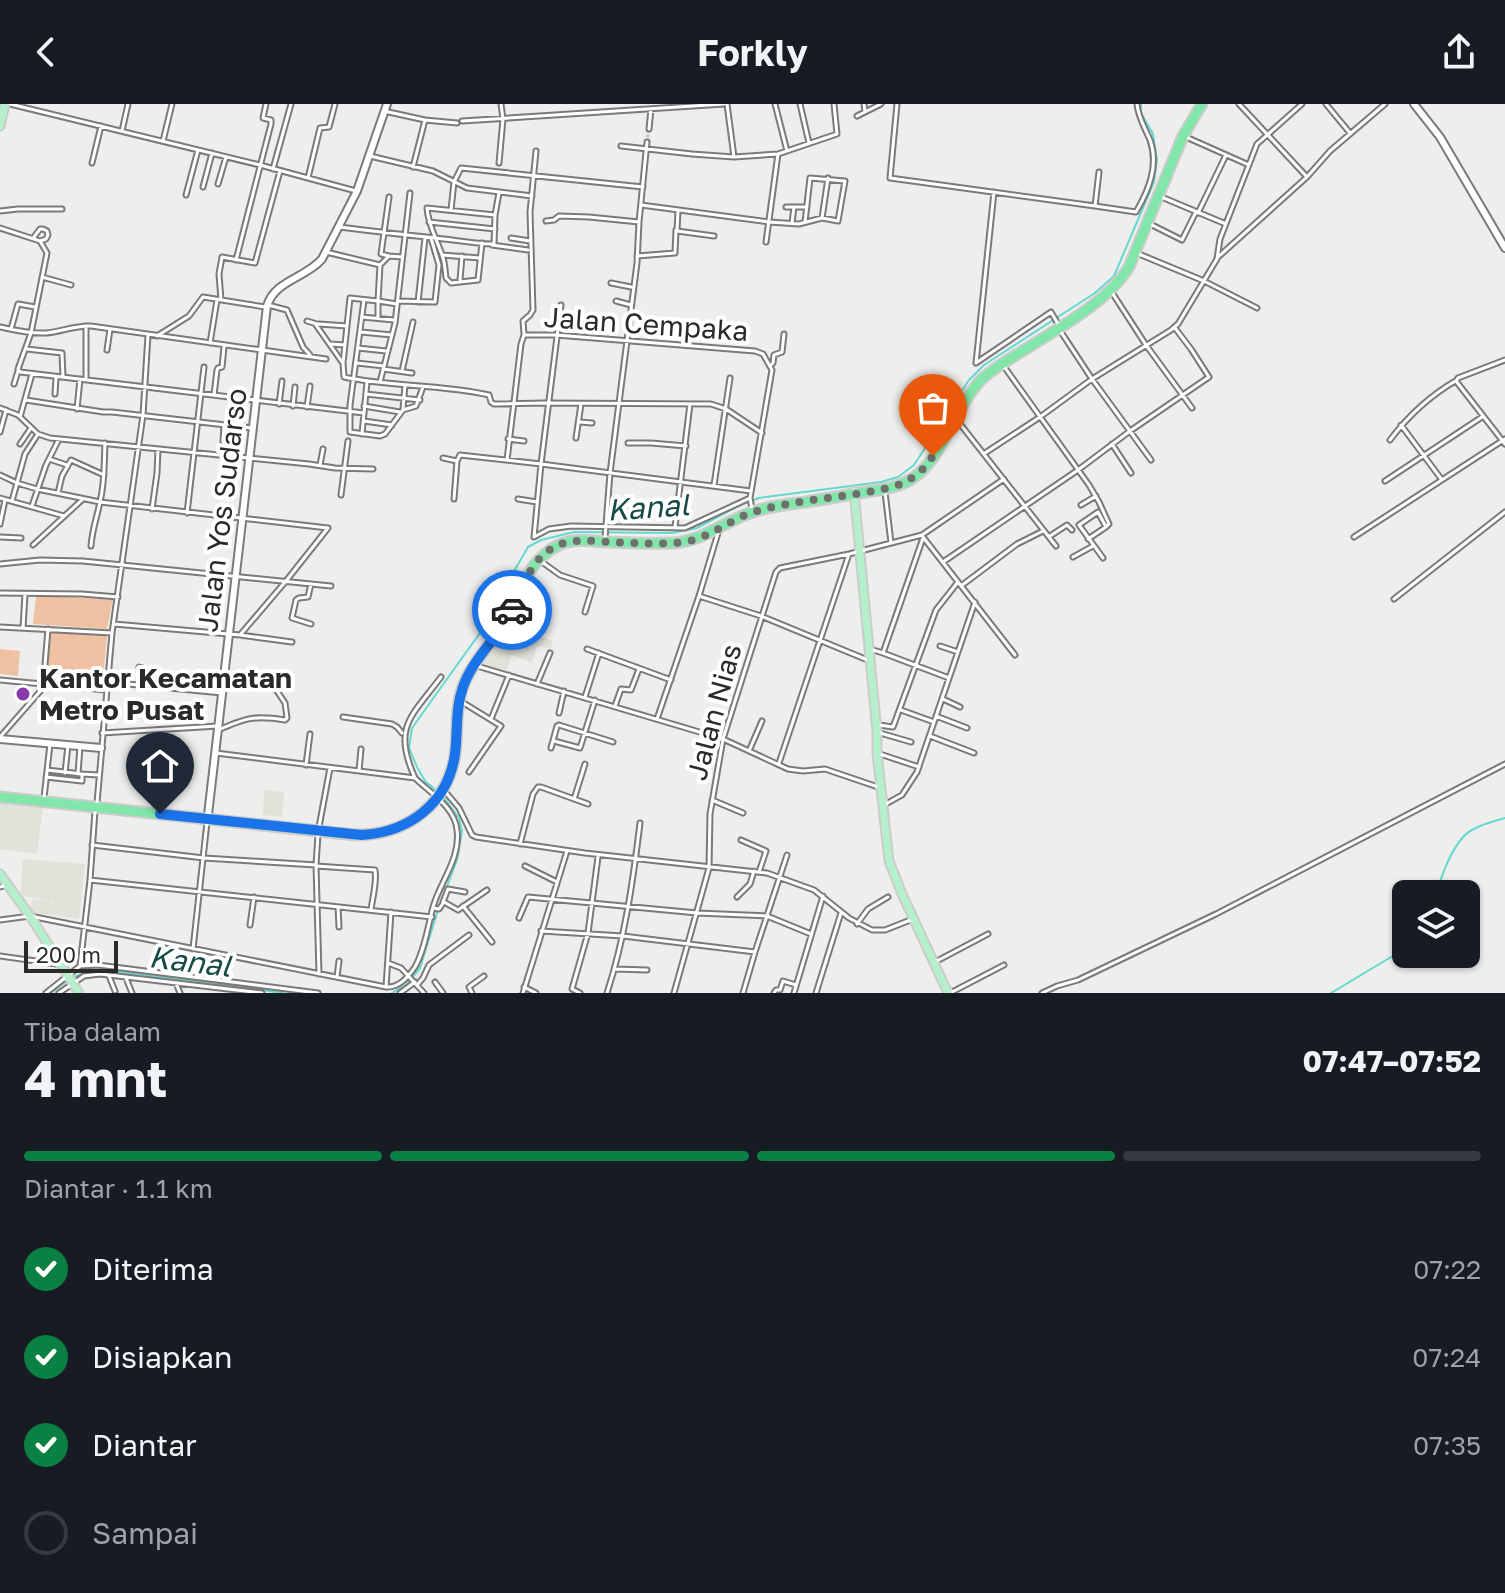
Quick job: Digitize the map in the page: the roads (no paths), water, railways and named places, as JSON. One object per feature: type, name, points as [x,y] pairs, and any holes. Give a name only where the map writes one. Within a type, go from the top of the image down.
[{"type":"highway","points":[[952,419],[981,380],[1111,291],[1123,276],[1183,136],[1200,104]]},
{"type":"highway","points":[[460,693],[473,665],[508,619],[526,577],[548,552],[566,543],[685,538],[706,532],[751,503],[884,489],[905,483],[922,472],[969,389],[986,371],[1098,298],[1120,275],[1136,244],[1180,135],[1200,104]]},
{"type":"highway","points":[[0,795],[318,829],[356,831],[387,828],[415,815],[439,793],[451,772],[460,693],[470,664],[508,611],[520,580],[535,557],[548,547],[564,539],[605,532],[620,540],[686,542],[767,508],[895,483],[925,464],[944,434]]},
{"type":"highway","points":[[0,795],[96,805]]},
{"type":"main road","points":[[0,126],[8,104]]},
{"type":"main road","points":[[854,492],[887,850],[896,880],[949,993]]},
{"type":"main road","points":[[0,874],[4,886],[30,916],[79,993]]},
{"type":"street","points":[[8,104],[357,191]]},
{"type":"street","points":[[122,131],[128,104]]},
{"type":"street","points":[[163,141],[172,104]]},
{"type":"street","points":[[236,260],[271,121],[263,118],[266,104]]},
{"type":"street","points":[[273,169],[291,104]]},
{"type":"street","points":[[308,178],[320,128],[329,127],[335,104]]},
{"type":"street","points":[[499,163],[503,119],[501,104]]},
{"type":"street","points":[[633,104],[633,110]]},
{"type":"street","points":[[462,121],[726,104],[734,157]]},
{"type":"street","points":[[775,104],[787,151]]},
{"type":"street","points":[[800,104],[809,143]]},
{"type":"street","points":[[621,146],[734,157],[777,154],[837,134],[834,104]]},
{"type":"street","points":[[864,104],[865,112]]},
{"type":"street","points":[[857,116],[881,104]]},
{"type":"street","points":[[897,104],[890,178],[1136,212],[1152,176],[1155,160],[1137,104]]},
{"type":"street","points":[[1239,104],[1307,177]]},
{"type":"street","points":[[1217,259],[1220,239],[1257,144],[1302,104]]},
{"type":"street","points":[[1326,104],[1350,133]]},
{"type":"street","points":[[985,453],[1092,379],[1174,328],[1217,259],[1307,177],[1330,151],[1385,104]]},
{"type":"street","points":[[1414,104],[1440,137],[1505,248]]},
{"type":"street","points":[[268,306],[276,289],[313,268],[326,252],[357,191],[386,108],[425,120],[457,123]]},
{"type":"street","points":[[649,129],[651,109]]},
{"type":"street","points":[[413,167],[425,120]]},
{"type":"street","points":[[92,163],[101,126]]},
{"type":"street","points":[[1183,136],[1249,165]]},
{"type":"street","points":[[605,532],[618,403],[628,342],[647,142]]},
{"type":"street","points":[[186,195],[198,150]]},
{"type":"street","points":[[507,460],[523,321],[533,310],[530,241],[536,151]]},
{"type":"street","points":[[203,187],[212,153]]},
{"type":"street","points":[[766,242],[777,154]]},
{"type":"street","points":[[1148,223],[1183,240],[1227,155]]},
{"type":"street","points":[[369,156],[440,173],[467,188],[532,196]]},
{"type":"street","points":[[218,184],[226,157]]},
{"type":"street","points":[[451,210],[454,182],[461,168],[643,187]]},
{"type":"street","points":[[210,344],[219,300],[222,257],[255,263],[280,171]]},
{"type":"street","points":[[1095,206],[1099,172]]},
{"type":"street","points":[[641,205],[769,222],[792,223],[805,222],[822,218],[839,220],[845,182],[810,178],[805,222]]},
{"type":"street","points":[[822,218],[828,178]]},
{"type":"street","points":[[994,192],[976,363],[1051,312],[1092,379],[1151,460]]},
{"type":"street","points":[[380,382],[398,302],[410,193]]},
{"type":"street","points":[[492,245],[499,193]]},
{"type":"street","points":[[1159,196],[1226,224]]},
{"type":"street","points":[[389,197],[381,254],[402,257]]},
{"type":"street","points":[[786,207],[807,207]]},
{"type":"street","points":[[792,223],[794,207]]},
{"type":"street","points":[[495,215],[427,208],[439,265],[435,302],[350,298],[343,376],[469,390],[489,395],[494,404],[711,404],[726,409],[762,433]]},
{"type":"street","points":[[0,211],[62,209]]},
{"type":"street","points":[[637,256],[675,253],[678,210]]},
{"type":"street","points":[[546,221],[553,221],[559,216],[639,222]]},
{"type":"street","points":[[429,222],[495,229]]},
{"type":"street","points":[[1,227],[34,237],[47,253],[31,333],[14,384]]},
{"type":"street","points":[[339,227],[530,251]]},
{"type":"street","points":[[34,237],[40,229],[47,231],[46,239],[40,241]]},
{"type":"street","points":[[676,230],[714,236]]},
{"type":"street","points":[[431,238],[442,255],[447,280],[451,283],[477,281],[482,243]]},
{"type":"street","points":[[418,302],[431,238]]},
{"type":"street","points":[[511,238],[530,241]]},
{"type":"street","points":[[326,252],[380,265]]},
{"type":"street","points":[[1135,252],[1204,281],[1257,308]]},
{"type":"street","points":[[442,255],[480,258]]},
{"type":"street","points":[[378,318],[380,265],[389,256]]},
{"type":"street","points":[[459,282],[462,256]]},
{"type":"street","points":[[42,277],[71,285]]},
{"type":"street","points":[[611,283],[633,287]]},
{"type":"street","points":[[1111,291],[1192,408]]},
{"type":"street","points":[[157,336],[189,316],[203,297],[285,309],[310,355]]},
{"type":"street","points":[[364,300],[350,432],[383,435],[402,411],[405,385]]},
{"type":"street","points":[[616,301],[631,305]]},
{"type":"street","points":[[11,329],[18,304],[36,307]]},
{"type":"street","points":[[561,305],[535,537],[558,528],[605,532],[689,527],[751,503]]},
{"type":"street","name":"Jalan Yos Sudarso","points":[[208,818],[268,306]]},
{"type":"street","points":[[362,317],[395,320]]},
{"type":"street","points":[[307,321],[347,326]]},
{"type":"street","points":[[402,371],[413,322]]},
{"type":"street","points":[[317,324],[343,363]]},
{"type":"street","points":[[0,327],[49,333],[86,326],[326,359]]},
{"type":"street","points":[[86,326],[86,380]]},
{"type":"street","points":[[943,562],[1209,377],[1174,328]]},
{"type":"street","points":[[107,350],[110,329]]},
{"type":"street","points":[[361,332],[392,335]]},
{"type":"street","points":[[770,366],[774,355],[782,352],[784,334]]},
{"type":"street","points":[[59,993],[80,966],[112,633],[143,415],[148,335]]},
{"type":"street","name":"Jalan Cempaka","points":[[523,335],[556,335],[763,354],[772,373],[751,503]]},
{"type":"street","points":[[330,344],[345,345]]},
{"type":"street","points":[[214,395],[224,346]]},
{"type":"street","points":[[358,348],[388,351]]},
{"type":"street","points":[[25,349],[62,353],[63,377]]},
{"type":"street","points":[[1390,440],[1415,411],[1446,386],[1505,360]]},
{"type":"street","points":[[357,363],[412,373]]},
{"type":"street","points":[[1002,364],[1096,496],[1109,524],[1088,539]]},
{"type":"street","points":[[187,513],[204,367]]},
{"type":"street","points":[[18,371],[364,413]]},
{"type":"street","points":[[20,417],[32,373]]},
{"type":"street","points":[[55,394],[56,376]]},
{"type":"street","points":[[714,487],[730,378]]},
{"type":"street","points":[[77,409],[80,379]]},
{"type":"street","points":[[1354,537],[1504,441],[1482,417],[1457,380]]},
{"type":"street","points":[[279,404],[282,381]]},
{"type":"street","points":[[362,434],[367,381]]},
{"type":"street","points":[[307,407],[310,386]]},
{"type":"street","points":[[293,406],[295,387]]},
{"type":"street","points":[[364,406],[402,411],[416,406],[423,387]]},
{"type":"street","points":[[366,394],[420,400]]},
{"type":"street","points":[[26,400],[77,409],[254,429]]},
{"type":"street","points":[[576,438],[581,404]]},
{"type":"street","points":[[675,529],[690,404]]},
{"type":"street","points":[[0,408],[20,417],[38,434],[59,439],[373,469]]},
{"type":"street","points":[[0,432],[6,410]]},
{"type":"street","points":[[1385,481],[1482,417]]},
{"type":"street","points":[[952,419],[985,453],[1056,546]]},
{"type":"street","points":[[363,421],[392,425]]},
{"type":"street","points":[[578,422],[592,423]]},
{"type":"street","points":[[223,442],[224,425]]},
{"type":"street","points":[[1401,425],[1442,480]]},
{"type":"street","points":[[20,444],[31,428]]},
{"type":"street","points":[[12,501],[25,454],[38,434]]},
{"type":"street","points":[[32,506],[59,439]]},
{"type":"street","points":[[508,439],[524,441]]},
{"type":"street","points":[[341,495],[348,441]]},
{"type":"street","points":[[91,546],[104,475],[105,443]]},
{"type":"street","points":[[628,443],[686,446]]},
{"type":"street","points":[[1112,444],[1131,473]]},
{"type":"street","points":[[152,509],[158,448]]},
{"type":"street","points":[[320,466],[323,449]]},
{"type":"street","points":[[454,499],[459,455],[751,491]]},
{"type":"street","points":[[443,458],[457,461]]},
{"type":"street","points":[[49,459],[67,465]]},
{"type":"street","points":[[58,494],[60,480],[72,460],[104,475]]},
{"type":"street","points":[[0,475],[37,489],[100,502],[328,528],[240,635]]},
{"type":"street","points":[[779,765],[849,554],[923,536],[1004,479]]},
{"type":"street","points":[[884,489],[891,543]]},
{"type":"street","points":[[1081,505],[1096,496]]},
{"type":"street","points":[[0,498],[64,516]]},
{"type":"street","points":[[0,524],[6,499]]},
{"type":"street","points":[[33,545],[83,499]]},
{"type":"street","points":[[518,499],[537,502]]},
{"type":"street","points":[[1103,558],[1079,525],[1098,512],[1106,527]]},
{"type":"street","points":[[1394,599],[1505,512]]},
{"type":"street","points":[[1048,537],[1067,525],[1072,530]]},
{"type":"street","points":[[657,719],[719,529]]},
{"type":"street","points":[[876,728],[892,728],[936,610],[960,584],[1017,544],[1043,531]]},
{"type":"street","points":[[923,536],[1015,655]]},
{"type":"street","points":[[883,653],[923,536]]},
{"type":"street","points":[[0,537],[21,538]]},
{"type":"street","points":[[1073,557],[1093,546]]},
{"type":"street","name":"Jalan Nias","points":[[674,993],[709,868],[712,800],[723,739],[777,571],[849,554]]},
{"type":"street","points":[[0,564],[51,560],[331,586]]},
{"type":"street","points":[[539,560],[560,575],[593,586],[585,612]]},
{"type":"street","points":[[311,584],[308,597],[296,600],[292,618],[311,624]]},
{"type":"street","points":[[0,593],[118,597]]},
{"type":"street","points":[[23,628],[25,594]]},
{"type":"street","points":[[699,596],[761,616],[870,661]]},
{"type":"street","points":[[884,805],[902,795],[914,779],[975,602]]},
{"type":"street","points":[[114,624],[292,642]]},
{"type":"street","points":[[0,627],[112,633]]},
{"type":"street","points":[[0,738],[46,685],[48,629]]},
{"type":"street","points":[[940,646],[958,652]]},
{"type":"street","points":[[587,649],[671,680]]},
{"type":"street","points":[[870,649],[950,678]]},
{"type":"street","points":[[537,684],[550,653]]},
{"type":"street","points":[[585,697],[599,653]]},
{"type":"street","points":[[473,665],[723,739],[796,771],[832,770],[881,788]]},
{"type":"street","points":[[139,667],[146,669],[144,685]]},
{"type":"street","points":[[615,706],[621,689],[631,690],[639,669]]},
{"type":"street","points":[[491,719],[509,675]]},
{"type":"street","points":[[415,778],[405,754],[404,737],[409,718],[441,677]]},
{"type":"street","points":[[102,733],[218,728],[256,717],[286,719],[284,699],[269,679]]},
{"type":"street","points":[[0,680],[106,690]]},
{"type":"street","points":[[107,682],[222,693]]},
{"type":"street","points":[[559,713],[564,691]]},
{"type":"street","points":[[460,693],[501,727],[469,772]]},
{"type":"street","points":[[943,699],[960,707]]},
{"type":"street","points":[[554,741],[579,749],[595,700]]},
{"type":"street","points":[[901,710],[934,722]]},
{"type":"street","points":[[936,716],[967,728]]},
{"type":"street","points":[[343,717],[392,724],[400,729],[404,737]]},
{"type":"street","points":[[749,751],[762,721]]},
{"type":"street","points":[[551,748],[558,726],[613,742]]},
{"type":"street","points":[[876,728],[911,742]]},
{"type":"street","points":[[306,765],[310,734]]},
{"type":"street","points":[[930,736],[974,753]]},
{"type":"street","points":[[0,738],[101,748]]},
{"type":"street","points":[[44,798],[50,744]]},
{"type":"street","points":[[65,773],[68,745]]},
{"type":"street","points":[[46,777],[82,781],[80,746]]},
{"type":"street","points":[[359,771],[361,749]]},
{"type":"street","points":[[215,753],[415,778],[459,808],[472,835],[476,837],[779,877],[814,890],[857,924],[872,930],[913,919]]},
{"type":"street","points":[[877,753],[919,767]]},
{"type":"street","points":[[574,799],[585,764]]},
{"type":"street","points":[[1042,993],[1078,980],[1216,914],[1505,764]]},
{"type":"street","points":[[319,974],[316,866],[318,829],[330,767]]},
{"type":"street","points":[[47,770],[99,775]]},
{"type":"street","points":[[520,844],[536,789],[541,787],[588,804]]},
{"type":"street","points":[[400,993],[413,980],[458,838],[455,820],[439,793]]},
{"type":"street","points":[[712,800],[743,813]]},
{"type":"street","points":[[193,949],[208,818]]},
{"type":"street","points":[[607,993],[629,907],[640,823]]},
{"type":"street","points":[[737,897],[751,883],[766,851],[741,840]]},
{"type":"street","points":[[92,845],[204,858],[375,870],[371,909]]},
{"type":"street","points":[[523,993],[567,851]]},
{"type":"street","points":[[580,993],[572,989],[588,933],[599,855]]},
{"type":"street","points":[[743,993],[787,855]]},
{"type":"street","points":[[525,866],[557,882]]},
{"type":"street","points":[[90,880],[432,917]]},
{"type":"street","points":[[435,908],[443,902],[448,889],[465,892]]},
{"type":"street","points":[[443,902],[456,910],[487,890]]},
{"type":"street","points":[[794,993],[823,896]]},
{"type":"street","points":[[250,925],[254,897]]},
{"type":"street","points":[[519,918],[527,897],[697,913],[767,916],[811,934]]},
{"type":"street","points":[[857,924],[865,911],[888,897]]},
{"type":"street","points":[[338,906],[339,927]]},
{"type":"street","points":[[463,906],[492,942]]},
{"type":"street","points":[[391,912],[388,962],[391,990]]},
{"type":"street","points":[[816,993],[841,912]]},
{"type":"street","points":[[0,920],[30,916],[391,990],[423,978],[429,965],[469,935]]},
{"type":"street","points":[[541,931],[689,942],[755,952]]},
{"type":"street","points":[[933,963],[988,934]]},
{"type":"street","points":[[0,956],[61,965]]},
{"type":"street","points":[[337,977],[339,961]]},
{"type":"street","points":[[388,962],[399,966],[424,993]]},
{"type":"street","points":[[80,966],[98,965],[318,993]]},
{"type":"street","points":[[949,993],[1004,965]]},
{"type":"street","points":[[615,969],[647,970]]},
{"type":"street","points":[[46,993],[93,974],[262,993]]},
{"type":"street","points":[[108,975],[115,991]]},
{"type":"street","points":[[472,993],[469,987],[484,976]]},
{"type":"street","points":[[125,977],[132,993]]},
{"type":"street","points":[[774,993],[780,990],[783,981],[796,985]]},
{"type":"street","points":[[435,982],[443,993]]},
{"type":"street","points":[[176,983],[180,993]]},
{"type":"street","points":[[524,987],[536,993]]},
{"type":"waterway","name":"Kanal","points":[[437,791],[425,781],[409,748],[412,728],[482,630],[495,617],[513,573],[528,547],[541,540],[574,532],[672,533],[697,528],[759,498],[881,482],[898,477],[914,465],[969,380],[984,365],[1095,293],[1114,276],[1154,182],[1157,160],[1153,134],[1141,113],[1141,104]]},
{"type":"waterway","name":"Kanal","points":[[392,993],[407,984],[420,968],[457,860],[462,831],[459,818],[442,795]]},
{"type":"waterway","points":[[1441,880],[1464,836],[1478,827],[1505,818]]},
{"type":"waterway","points":[[1331,993],[1392,956]]},
{"type":"waterway","name":"Kanal","points":[[51,993],[78,975],[111,971],[283,993]]},
{"type":"tunnel","points":[[647,142],[649,129]]},
{"type":"place","name":"Kantor Kecamatan Metro Pusat","points":[[23,694]]}]
